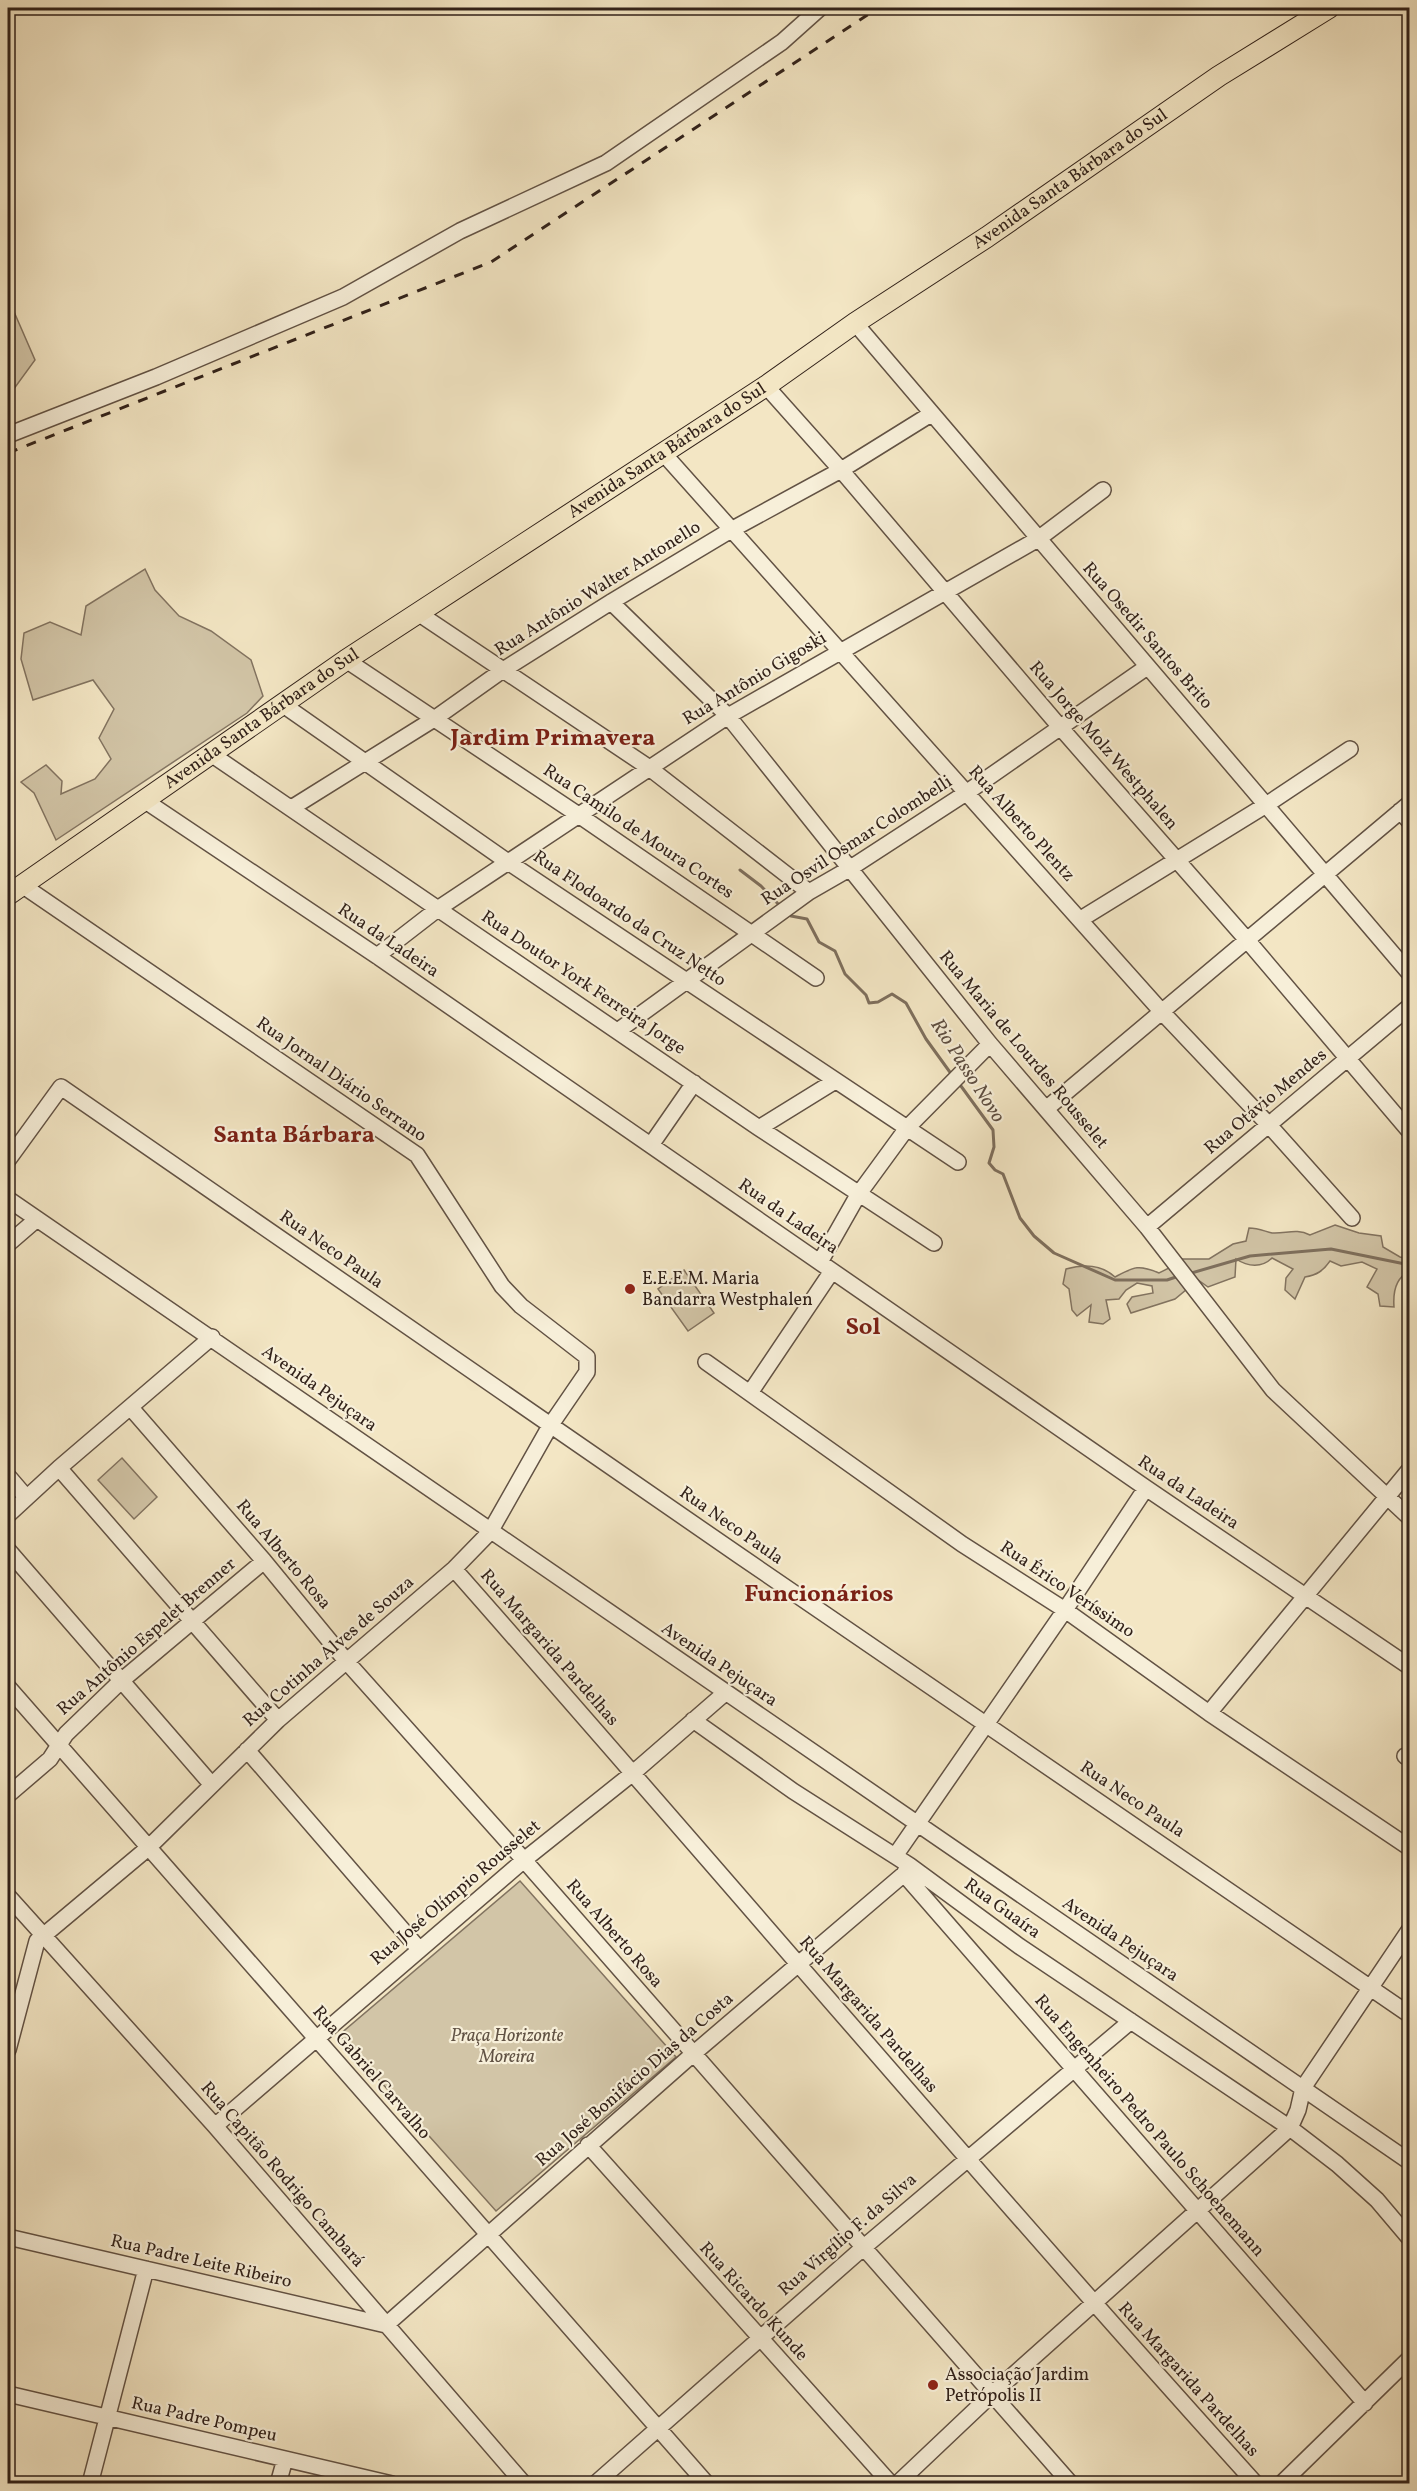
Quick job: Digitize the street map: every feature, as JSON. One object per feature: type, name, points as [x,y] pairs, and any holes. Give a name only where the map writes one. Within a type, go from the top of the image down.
[{"type":"main road","name":"Avenida Santa Bárbara do Sul","points":[[15,890],[346,660],[766,386],[1219,76],[1329,8]]},
{"type":"street","points":[[8,435],[156,377],[343,297],[460,231],[606,163],[782,42],[820,8]]},
{"type":"street","name":"Rua Osedir Santos Brito","points":[[855,323],[1410,974]]},
{"type":"street","name":"Rua Jorge Molz Westphalen","points":[[766,386],[841,470],[1060,728],[1247,940],[1410,1132]]},
{"type":"street","name":"Rua Antônio Walter Antonello","points":[[293,807],[365,764],[503,670],[611,602],[731,530],[841,470],[931,414]]},
{"type":"street","name":"Rua Alberto Plentz","points":[[664,454],[966,793],[1082,919],[1162,1012],[1269,1125],[1352,1218]]},
{"type":"street","name":"Rua Antônio Gigoski","points":[[377,957],[440,908],[580,816],[648,767],[728,716],[1038,538],[1103,490]]},
{"type":"street","name":"Rua Maria de Lourdes Rousselet","points":[[611,602],[728,716],[990,1044],[1147,1227],[1273,1390],[1410,1518]]},
{"type":"street","points":[[418,613],[648,767],[809,892]]},
{"type":"street","name":"Rua Camilo de Moura Cortes","points":[[346,660],[580,816],[816,978]]},
{"type":"street","name":"Rua Osvil Osmar Colombelli","points":[[619,1030],[809,892],[849,869],[966,793],[1147,667]]},
{"type":"street","name":"Rua Flodoardo da Cruz Netto","points":[[282,704],[508,862],[958,1162]]},
{"type":"street","points":[[1082,919],[1266,805],[1350,749]]},
{"type":"street","name":"Rua Doutor York Ferreira Jorge","points":[[211,754],[293,807],[858,1195],[934,1243]]},
{"type":"street","name":"Rua da Ladeira","points":[[144,800],[651,1145],[1146,1488],[1410,1666]]},
{"type":"street","points":[[1046,1109],[1324,874],[1406,812]]},
{"type":"street","name":"Rua Jornal Diário Serrano","points":[[15,890],[417,1155],[502,1286],[521,1306],[587,1357]]},
{"type":"street","name":"Rua Otávio Mendes","points":[[1147,1227],[1410,1006]]},
{"type":"street","points":[[750,1393],[826,1267],[858,1195],[907,1128],[990,1044]]},
{"type":"street","points":[[759,1128],[835,1081]]},
{"type":"street","points":[[651,1145],[694,1083]]},
{"type":"street","name":"Rua Neco Paula","points":[[8,1160],[61,1087],[1410,2015]]},
{"type":"street","name":"Avenida Pejuçara","points":[[8,1199],[1410,2162]]},
{"type":"street","points":[[8,1244],[37,1219]]},
{"type":"street","points":[[8,1515],[59,1468],[212,1337]]},
{"type":"street","name":"Rua Cotinha Alves de Souza","points":[[43,1936],[148,1848],[278,1720],[454,1569],[490,1532],[550,1425],[587,1372],[587,1357]]},
{"type":"street","name":"Rua Érico Veríssimo","points":[[706,1362],[962,1544],[1065,1610],[1209,1713],[1410,1848]]},
{"type":"street","name":"Rua Alberto Rosa","points":[[130,1408],[264,1561],[347,1662],[524,1860],[1071,2484]]},
{"type":"street","points":[[59,1468],[278,1720]]},
{"type":"street","points":[[1209,1713],[1410,1469]]},
{"type":"street","points":[[8,1476],[26,1497]]},
{"type":"street","points":[[894,1856],[1065,1610],[1146,1488]]},
{"type":"street","points":[[8,1550],[212,1785]]},
{"type":"street","name":"Rua Antônio Espelet Brenner","points":[[8,1795],[50,1759],[66,1734],[121,1681],[264,1561]]},
{"type":"street","name":"Rua Margarida Pardelhas","points":[[454,1569],[1094,2304],[1256,2484]]},
{"type":"street","name":"Rua Gabriel Carvalho","points":[[8,1687],[707,2484]]},
{"type":"street","name":"Rua José Olímpio Rousselet","points":[[215,2126],[419,1949],[524,1860],[633,1773],[725,1693]]},
{"type":"street","name":"Rua Guaíra","points":[[693,1720],[793,1791],[894,1856],[907,1870],[1290,2128],[1337,2164],[1377,2200],[1410,2239]]},
{"type":"street","points":[[247,1750],[419,1949]]},
{"type":"street","name":"Rua José Bonifácio Dias da Costa","points":[[386,2325],[588,2145],[907,1870]]},
{"type":"street","name":"Rua Engenheiro Pedro Paulo Schoenemann","points":[[907,1870],[1075,2070],[1365,2403]]},
{"type":"street","name":"Rua Capitão Rodrigo Cambará","points":[[8,1896],[215,2126],[524,2484]]},
{"type":"street","points":[[897,2484],[991,2395],[1290,2128],[1298,2110],[1303,2088],[1369,1986],[1410,1929]]},
{"type":"street","points":[[8,2044],[34,1948],[43,1936]]},
{"type":"street","name":"Rua Virgílio F. da Silva","points":[[595,2484],[864,2247],[1131,2021]]},
{"type":"street","name":"Rua Ricardo Kunde","points":[[588,2145],[891,2484]]},
{"type":"street","name":"Rua Padre Leite Ribeiro","points":[[8,2236],[386,2325]]},
{"type":"street","points":[[90,2484],[146,2269]]},
{"type":"street","points":[[1281,2484],[1410,2358]]},
{"type":"street","name":"Rua Padre Pompeu","points":[[8,2394],[392,2484]]},
{"type":"street","points":[[278,2484],[285,2459]]},
{"type":"green space","points":[[8,298],[35,360],[8,397]]},
{"type":"green space","points":[[145,569],[155,590],[179,616],[211,631],[251,660],[263,696],[247,713],[56,840],[34,793],[21,782],[46,765],[62,781],[61,794],[95,779],[111,759],[99,738],[114,709],[93,680],[33,700],[21,659],[24,633],[50,622],[81,635],[86,606]]},
{"type":"green space","points":[[1335,1225],[1359,1233],[1381,1236],[1383,1247],[1400,1257],[1409,1259],[1409,1272],[1396,1286],[1394,1307],[1380,1306],[1378,1294],[1367,1287],[1377,1269],[1362,1262],[1341,1266],[1330,1261],[1319,1272],[1305,1277],[1295,1299],[1285,1290],[1286,1278],[1293,1269],[1272,1258],[1259,1265],[1245,1264],[1236,1259],[1235,1277],[1208,1287],[1198,1280],[1175,1299],[1131,1313],[1127,1304],[1132,1297],[1153,1293],[1152,1286],[1137,1283],[1126,1290],[1119,1299],[1106,1300],[1110,1319],[1103,1324],[1089,1322],[1091,1305],[1077,1316],[1072,1310],[1069,1289],[1063,1284],[1066,1269],[1073,1267],[1098,1267],[1115,1277],[1136,1268],[1146,1268],[1159,1273],[1173,1266],[1180,1259],[1209,1259],[1233,1244],[1246,1241],[1249,1228],[1272,1233],[1296,1232],[1310,1235]]},
{"type":"green space","points":[[684,1270],[714,1313],[688,1331],[658,1289]]},
{"type":"green space","points":[[122,1458],[157,1497],[134,1519],[98,1480]]},
{"type":"green space","name":"Praça Horizonte Moreira","points":[[520,1881],[676,2057],[496,2211],[339,2035]]},
{"type":"waterway","name":"Rio Passo Novo","points":[[740,870],[761,886],[781,907]]},
{"type":"waterway","name":"Rio Passo Novo","points":[[788,914],[807,919],[819,942],[835,951],[845,974],[866,995],[869,1003],[878,1002],[892,994],[906,1003],[926,1039],[952,1075]]},
{"type":"waterway","name":"Rio Passo Novo","points":[[958,1082],[993,1130],[994,1147],[989,1163],[1003,1174],[1020,1218],[1034,1236],[1054,1253],[1115,1280],[1167,1280],[1179,1276]]},
{"type":"waterway","name":"Rio Passo Novo","points":[[1188,1274],[1250,1256],[1331,1249],[1410,1265]]},
{"type":"railway","points":[[8,453],[491,262],[878,8]]},
{"type":"place","name":"E.E.E.M. Maria Bandarra Westphalen","points":[[630,1289]]},
{"type":"place","name":"Associação Jardim Petrópolis II","points":[[933,2385]]},
{"type":"district","name":"Jardim Primavera","points":[[553,739]]},
{"type":"district","name":"Santa Bárbara","points":[[294,1136]]},
{"type":"district","name":"Sol","points":[[863,1328]]},
{"type":"district","name":"Funcionários","points":[[819,1595]]}]
